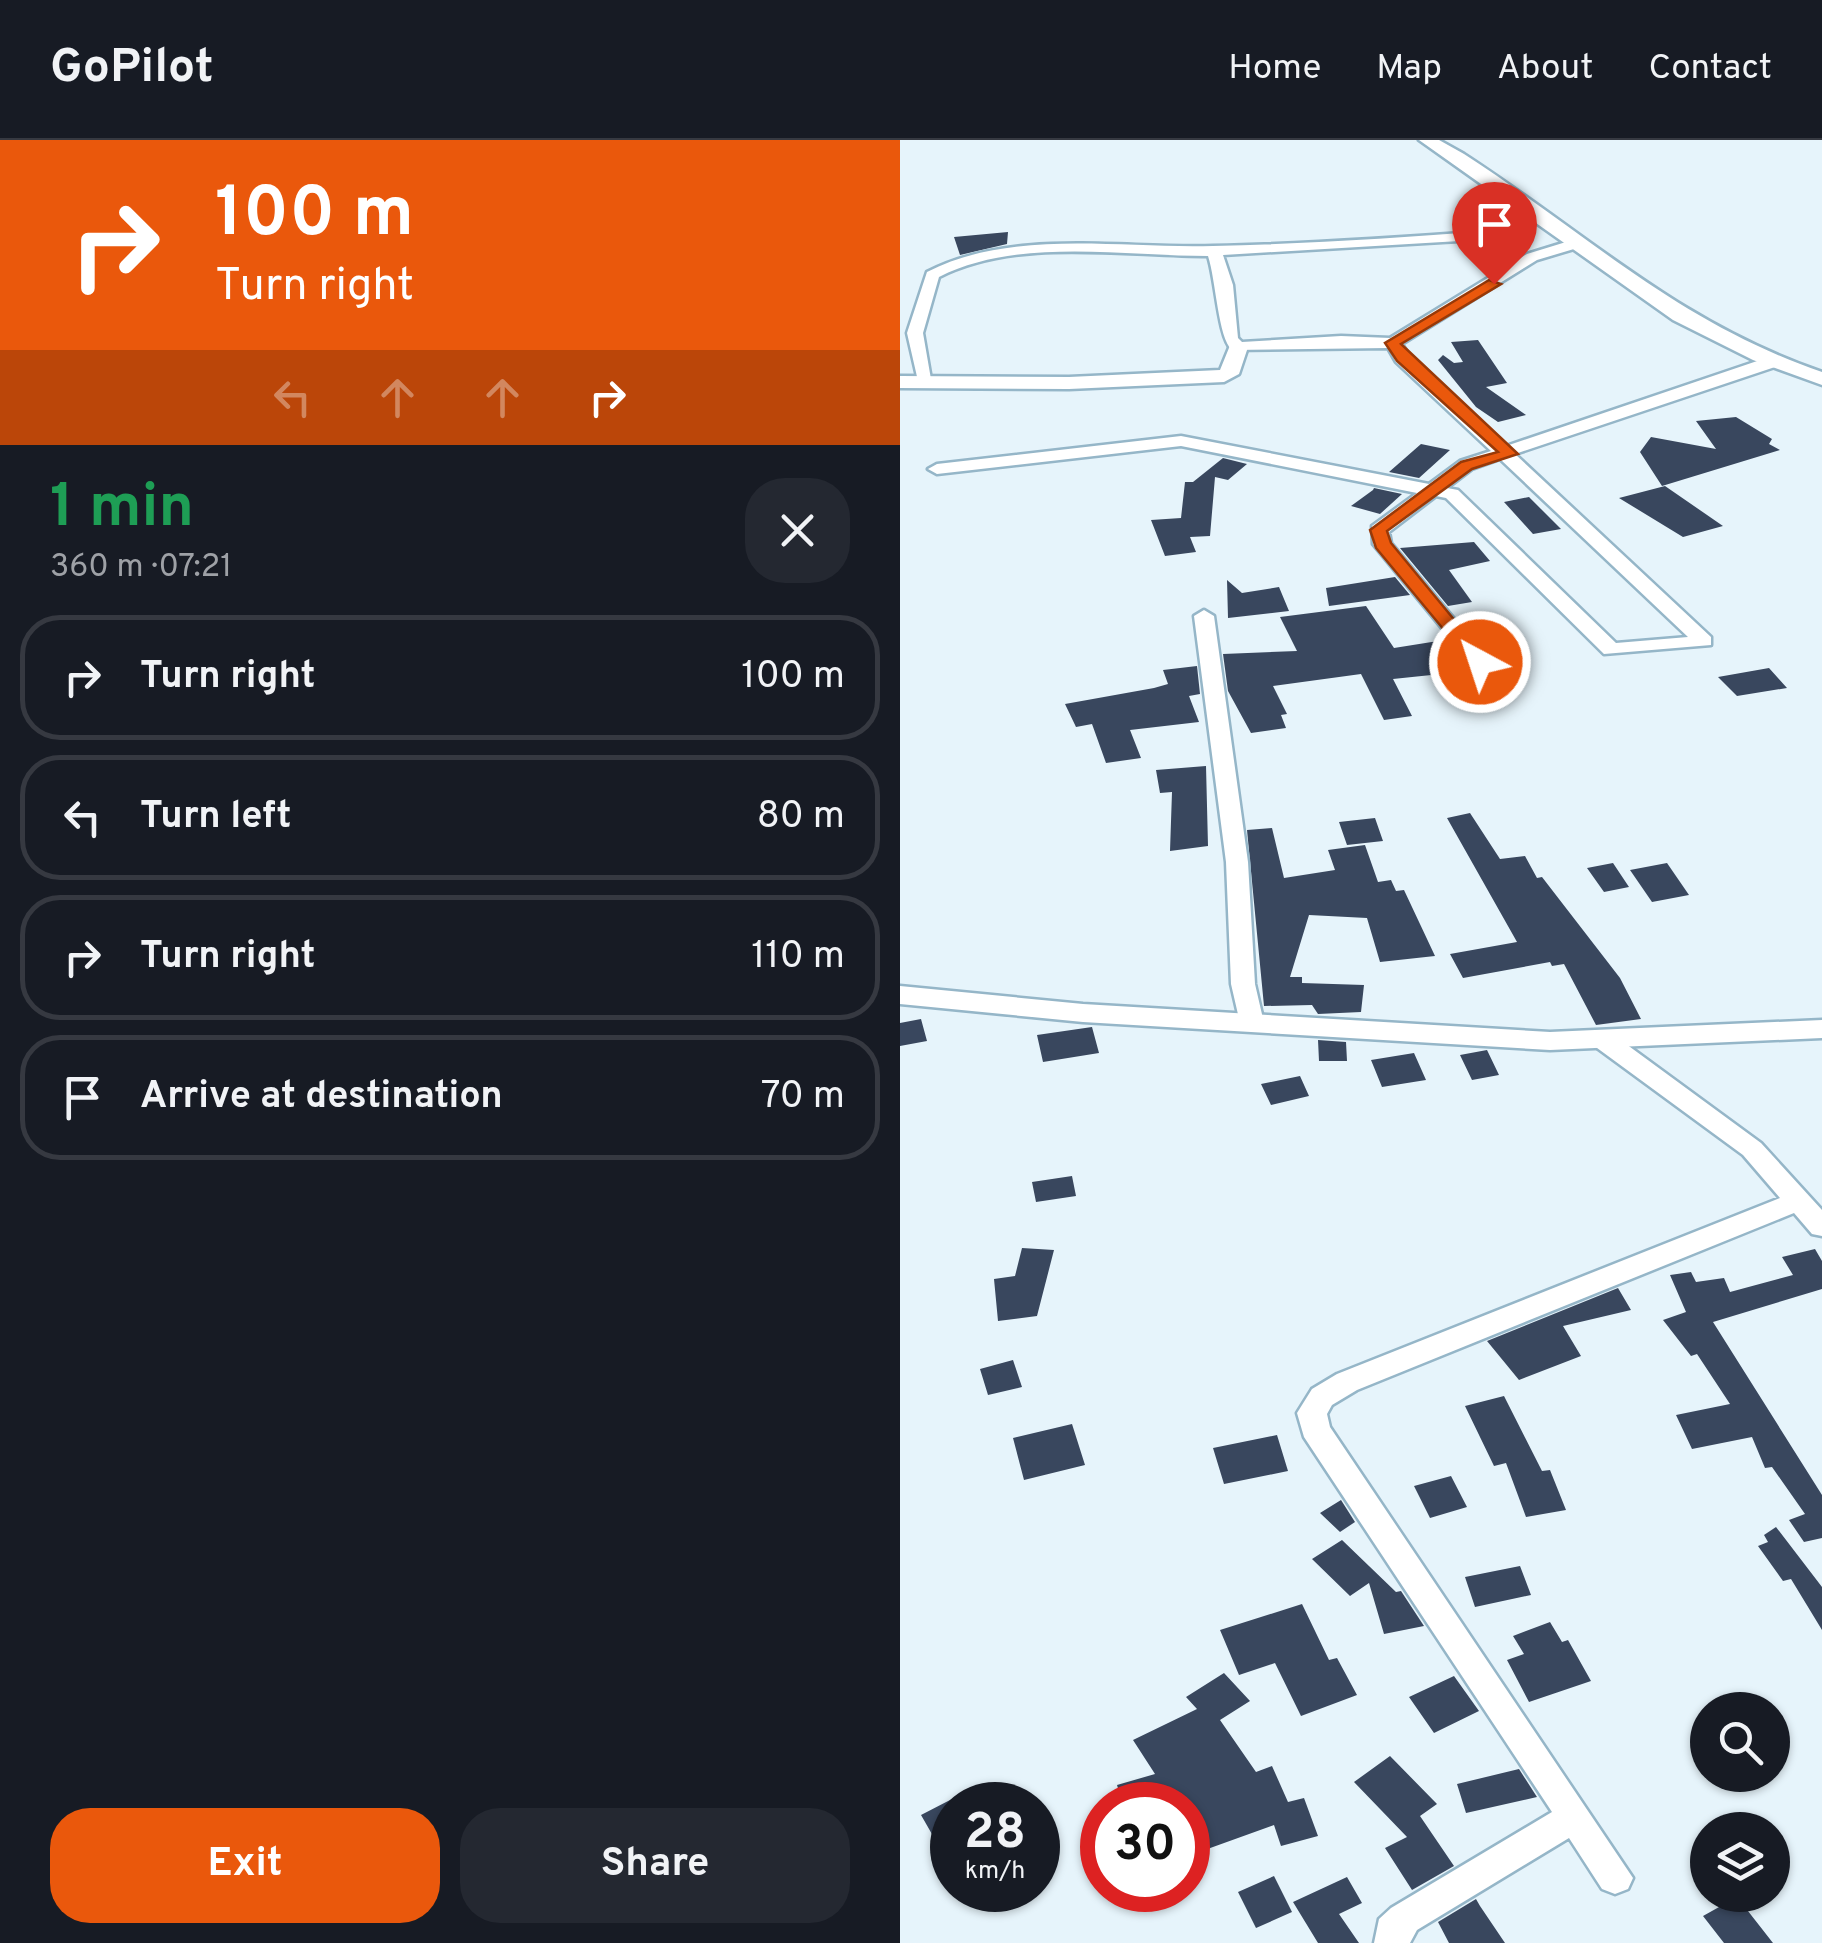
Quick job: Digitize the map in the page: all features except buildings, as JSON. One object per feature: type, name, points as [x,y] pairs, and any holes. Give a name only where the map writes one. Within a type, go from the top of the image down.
[{"type":"street","points":[[1427,140],[1477,167],[1664,306],[1772,362],[1822,379]]},
{"type":"street","points":[[926,382],[915,333],[932,275],[961,258],[1214,252],[1488,236]]},
{"type":"street","points":[[1214,252],[1225,286],[1230,340],[1238,347],[1341,340],[1393,343],[1532,257],[1579,243]]},
{"type":"street","points":[[937,469],[1182,441],[1430,489],[1452,494],[1610,650],[1704,641],[1510,454],[1402,358],[1393,343]]},
{"type":"street","points":[[900,382],[1069,382],[1224,376],[1229,374],[1238,347]]},
{"type":"street","points":[[1480,662],[1382,544],[1378,530],[1466,466],[1772,362]]},
{"type":"street","points":[[1204,616],[1209,688],[1238,864],[1242,995],[1252,1023]]},
{"type":"street","points":[[900,995],[1083,1013],[1550,1042],[1822,1028]]},
{"type":"street","points":[[1602,1040],[1752,1149],[1822,1227]]},
{"type":"street","points":[[1615,1878],[1315,1428],[1312,1412],[1322,1397],[1347,1382],[1798,1200]]},
{"type":"street","points":[[1392,1943],[1392,1930],[1404,1920],[1574,1817]]},
{"type":"route","points":[[1480,662],[1382,544],[1378,530],[1466,466],[1510,454],[1402,358],[1393,343],[1494,284]]}]
